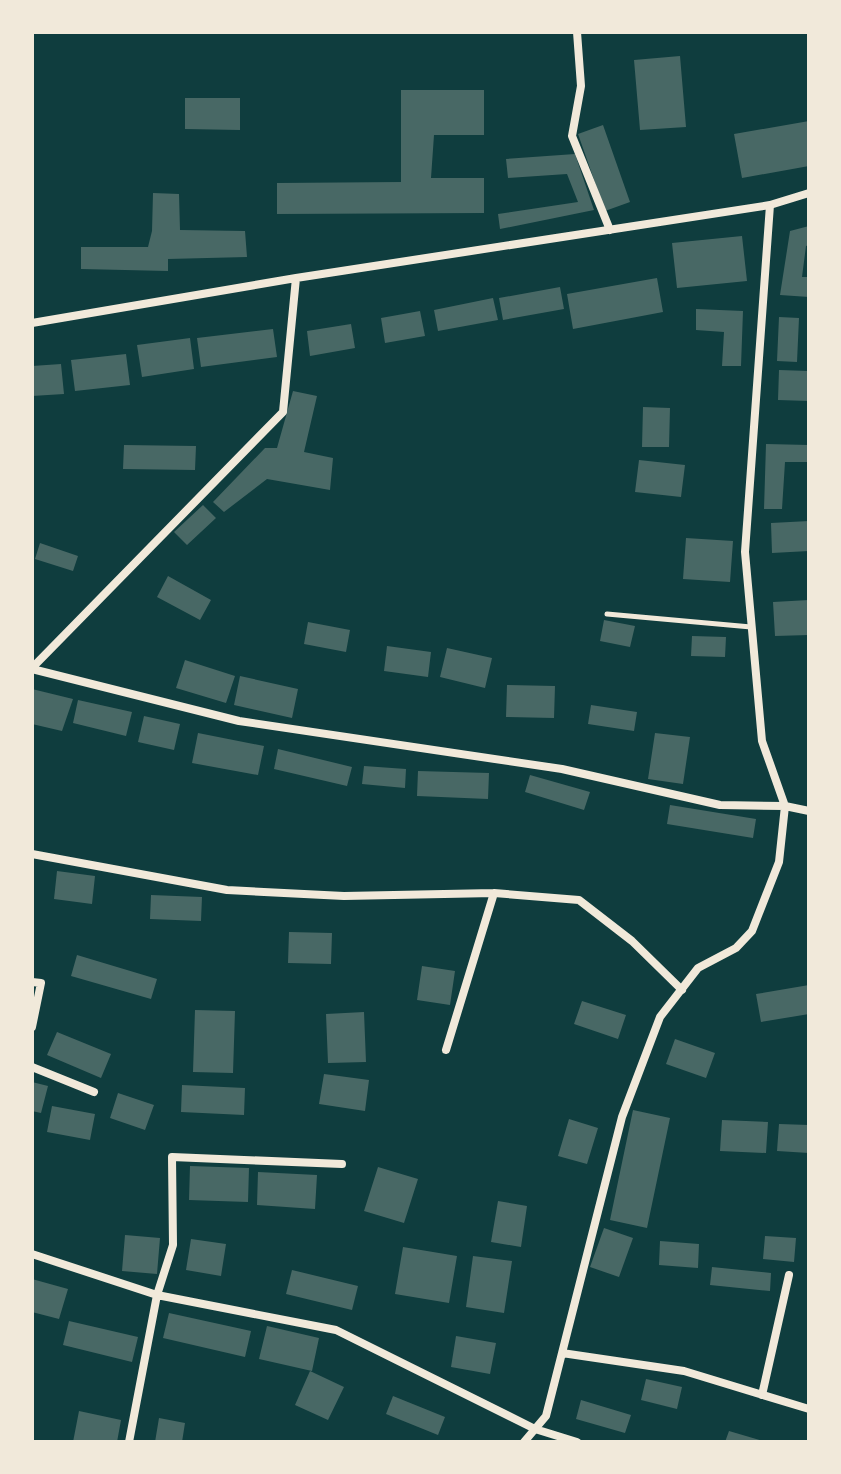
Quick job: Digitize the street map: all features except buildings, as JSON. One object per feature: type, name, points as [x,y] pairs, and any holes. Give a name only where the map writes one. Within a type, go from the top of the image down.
[{"type":"street","points":[[577,32],[581,86],[572,136],[610,230]]},
{"type":"street","points":[[32,323],[296,278],[770,205],[809,193]]},
{"type":"street","points":[[524,1442],[546,1416],[622,1117],[660,1017],[698,968],[736,948],[752,931],[779,862],[785,806],[762,741],[745,552],[770,205]]},
{"type":"street","points":[[32,669],[283,412],[296,278]]},
{"type":"street","points":[[32,669],[239,721],[562,769],[720,805],[785,806],[809,811]]},
{"type":"street","points":[[32,854],[227,890],[344,896],[494,893],[579,900],[632,941],[682,990]]},
{"type":"street","points":[[446,1050],[494,893]]},
{"type":"street","points":[[32,982],[41,983],[32,1027]]},
{"type":"street","points":[[32,1067],[94,1092]]},
{"type":"street","points":[[129,1442],[157,1295],[173,1245],[172,1157],[342,1164]]},
{"type":"street","points":[[32,1254],[157,1295],[336,1330],[535,1429],[577,1442]]},
{"type":"street","points":[[762,1395],[789,1275]]},
{"type":"street","points":[[562,1353],[684,1371],[809,1409]]},
{"type":"lane","points":[[607,614],[752,627]]}]
